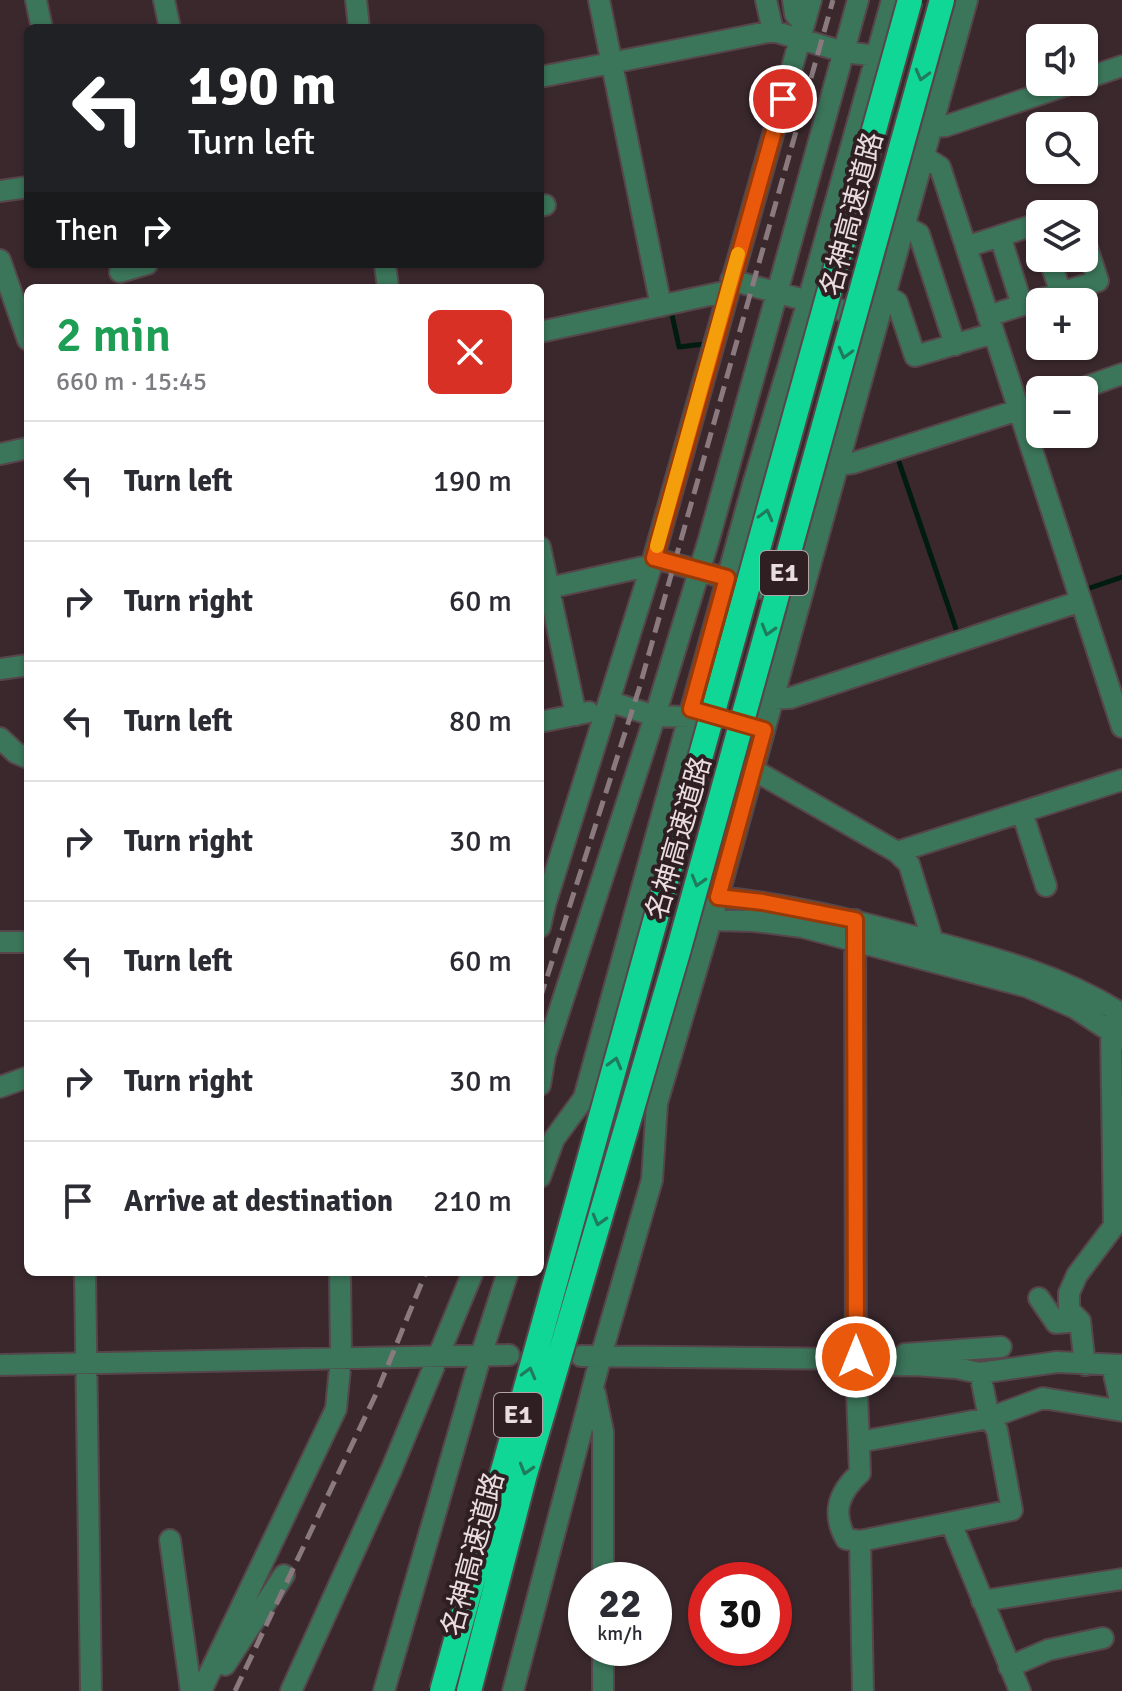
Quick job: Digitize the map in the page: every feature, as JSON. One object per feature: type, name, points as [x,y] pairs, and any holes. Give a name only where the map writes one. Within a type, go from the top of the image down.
[{"type":"highway","name":"名神高速道路","points":[[442,1691],[910,0]]},
{"type":"highway","name":"名神高速道路","points":[[469,1691],[525,1474],[683,936],[942,0]]},
{"type":"street","points":[[36,0],[41,24]]},
{"type":"street","points":[[164,0],[169,24]]},
{"type":"street","points":[[356,0],[359,24]]},
{"type":"street","points":[[599,0],[661,306]]},
{"type":"street","points":[[766,0],[773,31]]},
{"type":"street","points":[[793,0],[802,31]]},
{"type":"street","points":[[544,903],[610,705],[653,562],[811,0]]},
{"type":"street","points":[[544,1061],[699,570],[858,0]]},
{"type":"street","points":[[544,1166],[554,1139],[584,1098],[727,578],[892,0]]},
{"type":"street","points":[[603,1562],[603,1432],[593,1385],[591,1356],[652,1180],[657,1103],[718,897],[967,0]]},
{"type":"street","points":[[544,76],[773,31],[802,31],[844,52],[877,56]]},
{"type":"street","points":[[1098,74],[1122,66]]},
{"type":"street","points":[[932,127],[946,126],[1035,96]]},
{"type":"street","points":[[923,156],[940,167],[1122,727]]},
{"type":"street","points":[[0,191],[24,188]]},
{"type":"street","points":[[905,226],[919,234],[955,345]]},
{"type":"street","points":[[966,247],[1026,229]]},
{"type":"street","points":[[1000,236],[1022,305]]},
{"type":"street","points":[[0,260],[24,329]]},
{"type":"street","points":[[1076,288],[1098,281],[1095,272]]},
{"type":"street","points":[[544,331],[661,306],[729,285],[777,292],[879,320]]},
{"type":"street","points":[[886,295],[897,302],[915,356],[955,345],[1026,304]]},
{"type":"street","points":[[1098,383],[1122,374]]},
{"type":"street","points":[[839,465],[1026,408]]},
{"type":"street","points":[[0,454],[24,449]]},
{"type":"street","points":[[576,715],[544,589],[653,562],[699,570],[801,599]]},
{"type":"street","points":[[773,699],[790,698],[1081,601]]},
{"type":"street","points":[[0,669],[24,666]]},
{"type":"street","points":[[544,721],[610,705],[655,716],[690,713],[764,730]]},
{"type":"street","points":[[0,738],[24,756]]},
{"type":"street","points":[[752,769],[897,852],[909,864],[933,942]]},
{"type":"street","points":[[897,852],[1122,780]]},
{"type":"street","points":[[1022,812],[1046,886]]},
{"type":"street","points":[[718,897],[763,902],[855,930],[1028,987],[1118,1024]]},
{"type":"street","points":[[711,920],[855,930],[933,942],[1027,969],[1098,999],[1118,1024],[1114,1226],[1077,1275],[1069,1293],[1069,1310],[1080,1321],[1085,1365]]},
{"type":"street","points":[[855,930],[856,1362],[860,1473],[840,1496],[839,1510],[846,1539],[860,1541],[1012,1510],[997,1430],[989,1418],[980,1373]]},
{"type":"street","points":[[0,942],[24,942]]},
{"type":"street","points":[[0,1087],[24,1078]]},
{"type":"street","points":[[85,1276],[91,1691]]},
{"type":"street","points":[[201,1691],[336,1409],[341,1358],[340,1276]]},
{"type":"street","points":[[291,1691],[385,1483],[471,1276]]},
{"type":"street","points":[[384,1691],[507,1276]]},
{"type":"street","points":[[1039,1298],[1056,1323],[1080,1321]]},
{"type":"street","points":[[856,1362],[1001,1347]]},
{"type":"street","points":[[0,1365],[509,1355]]},
{"type":"street","points":[[591,1356],[847,1359],[956,1368],[980,1373],[1057,1362],[1117,1366],[1122,1410],[1043,1398],[989,1418],[859,1442]]},
{"type":"street","points":[[513,1691],[593,1385]]},
{"type":"street","points":[[951,1523],[1020,1691]]},
{"type":"street","points":[[170,1540],[191,1691]]},
{"type":"street","points":[[860,1541],[863,1691]]},
{"type":"street","points":[[208,1691],[284,1575]]},
{"type":"street","points":[[982,1601],[1122,1579]]},
{"type":"street","points":[[1009,1667],[1048,1650],[1103,1638]]},
{"type":"street","points":[[603,1666],[603,1691]]},
{"type":"waterway","points":[[671,310],[679,347],[704,344]]},
{"type":"waterway","points":[[897,456],[957,632],[966,629]]},
{"type":"waterway","points":[[1081,591],[1122,577]]},
{"type":"railway","points":[[544,986],[639,689],[833,0]]},
{"type":"railway","points":[[235,1691],[377,1392],[424,1276]]},
{"type":"slow traffic","points":[[657,546],[738,254]]},
{"type":"route","points":[[783,99],[654,558],[727,578],[691,709],[764,730],[718,897],[763,902],[855,920],[856,1357]]}]
